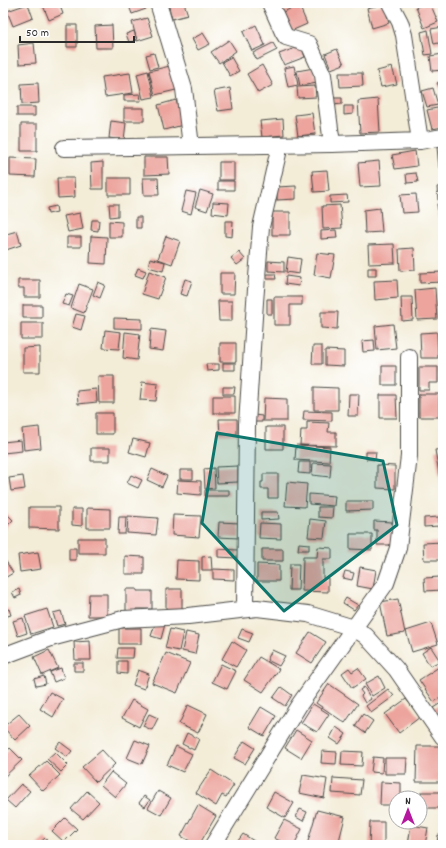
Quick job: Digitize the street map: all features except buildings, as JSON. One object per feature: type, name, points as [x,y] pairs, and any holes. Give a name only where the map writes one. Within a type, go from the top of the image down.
[{"type":"street","points":[[158,3],[182,78],[191,146]]},
{"type":"street","points":[[270,3],[282,32],[286,37],[309,44],[322,72],[332,144]]},
{"type":"street","points":[[390,3],[400,22],[404,35],[420,141]]},
{"type":"street","points":[[64,148],[332,144],[420,141],[443,137]]},
{"type":"street","points":[[245,608],[247,424],[255,302],[261,227],[280,145]]},
{"type":"street","points":[[213,845],[299,704],[386,583],[398,548],[409,456],[409,357]]},
{"type":"street","points":[[3,656],[51,638],[123,619],[188,616],[245,608],[302,613],[354,628],[366,636],[396,669],[443,737]]},
{"type":"highlighted area","points":[[217,433],[383,461],[397,525],[284,611],[202,523]]}]
